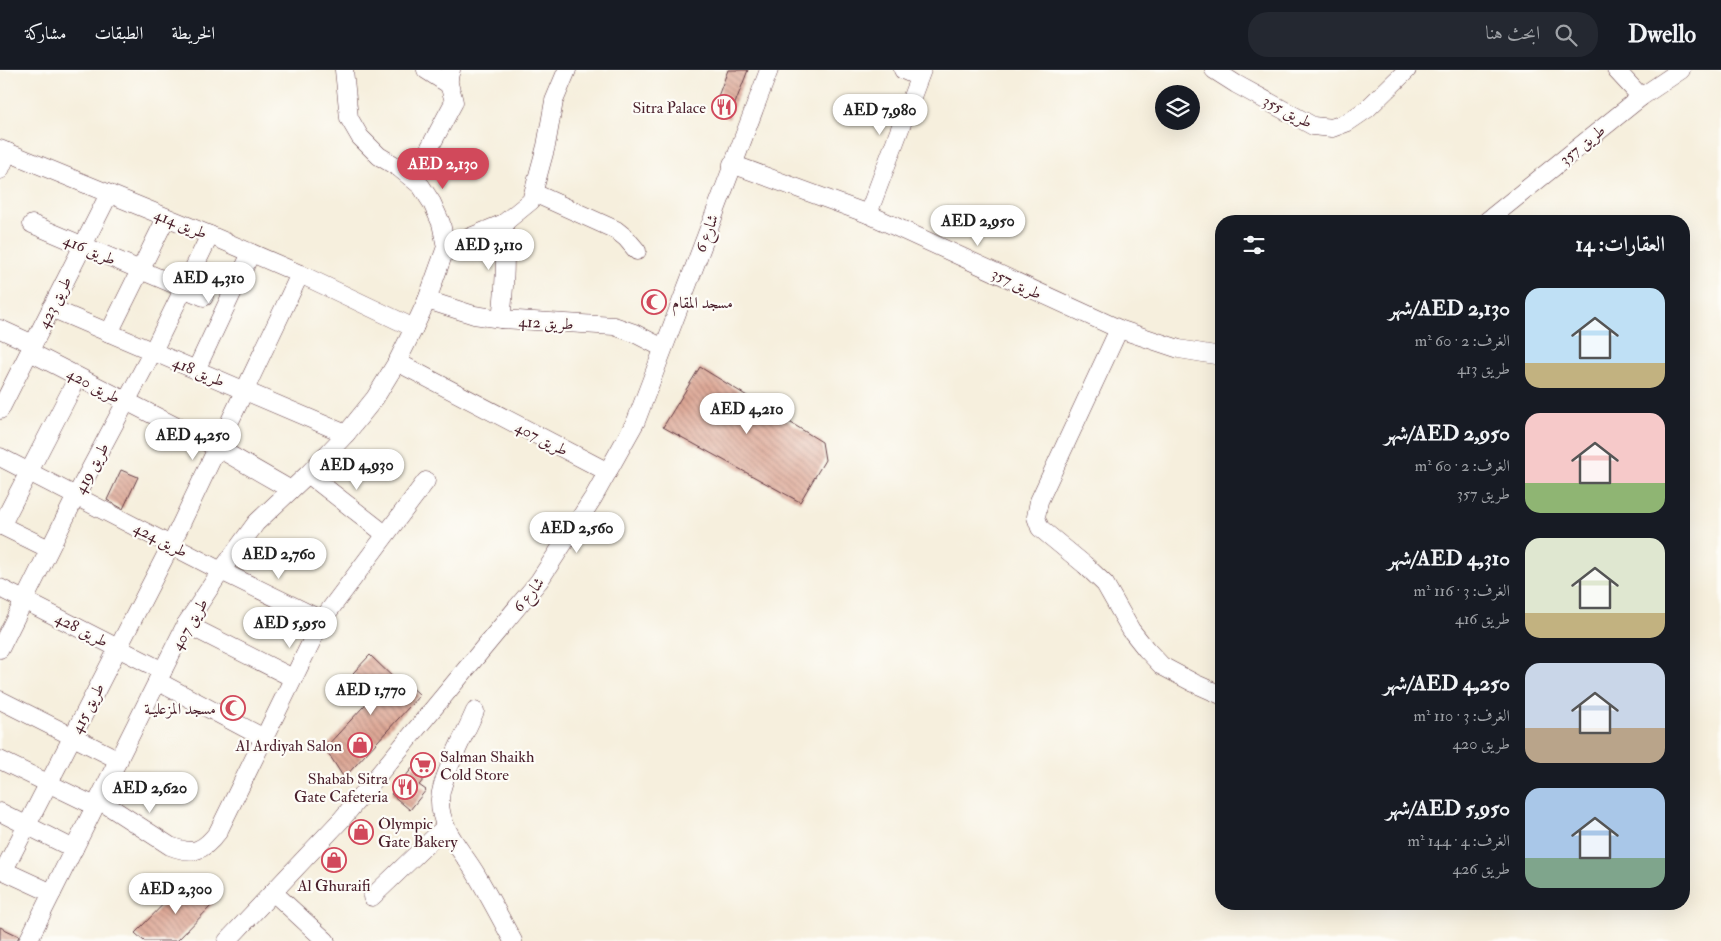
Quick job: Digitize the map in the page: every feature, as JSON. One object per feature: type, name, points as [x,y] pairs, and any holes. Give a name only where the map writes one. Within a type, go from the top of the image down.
[{"type":"street","points":[[344,70],[349,118],[360,136],[379,156],[421,186],[432,203],[441,223],[446,247],[504,223],[531,201],[546,146],[554,101],[563,72]]},
{"type":"street","points":[[412,179],[454,102],[449,77],[426,70]]},
{"type":"street","name":"شارع 6","points":[[227,941],[340,820],[539,581],[593,498],[636,421],[769,70]]},
{"type":"street","points":[[868,214],[921,73],[903,70]]},
{"type":"street","name":"طريق 355","points":[[1214,70],[1313,126],[1332,128],[1348,122],[1367,109],[1407,70]]},
{"type":"street","points":[[1616,70],[1641,97]]},
{"type":"street","name":"طريق 357","points":[[1494,215],[1641,97],[1681,70]]},
{"type":"street","points":[[0,170],[4,150]]},
{"type":"street","name":"طريق 414","points":[[4,150],[300,274],[414,328]]},
{"type":"street","name":"طريق 357","points":[[732,164],[868,214],[1120,329],[1179,349],[1215,355]]},
{"type":"street","points":[[534,193],[616,230],[626,238],[636,251]]},
{"type":"street","name":"طريق 423","points":[[2,401],[32,348],[109,194]]},
{"type":"street","points":[[109,333],[166,218]]},
{"type":"street","points":[[501,319],[506,256],[504,223]]},
{"type":"street","name":"طريق 416","points":[[32,224],[204,297]]},
{"type":"street","name":"طريق 419","points":[[1,645],[76,496],[153,351],[210,235]]},
{"type":"street","name":"طريق 407","points":[[28,941],[186,624],[221,570],[256,523],[308,474],[346,434],[375,398],[414,328],[427,300],[446,247]]},
{"type":"street","points":[[196,370],[251,253]]},
{"type":"street","name":"طريق 415","points":[[2,870],[27,826],[171,545],[300,274]]},
{"type":"street","name":"طريق 412","points":[[427,300],[474,315],[501,319],[614,326],[634,332],[663,348]]},
{"type":"street","name":"طريق 418","points":[[51,308],[346,434]]},
{"type":"street","name":"طريق 420","points":[[0,329],[78,377],[218,448],[291,490]]},
{"type":"street","points":[[1120,329],[1038,501],[1036,517],[1040,528],[1105,584],[1131,630],[1162,666],[1194,684],[1215,693]]},
{"type":"street","name":"طريق 407","points":[[396,362],[608,472]]},
{"type":"street","points":[[49,550],[0,525],[78,377]]},
{"type":"street","name":"طريق 424","points":[[0,458],[322,620]]},
{"type":"street","points":[[308,474],[385,534]]},
{"type":"street","points":[[1,763],[97,803],[170,846],[182,851],[195,851],[209,844],[218,832],[322,620],[426,481]]},
{"type":"street","name":"طريق 428","points":[[0,588],[118,648],[160,676]]},
{"type":"street","points":[[186,624],[293,678]]},
{"type":"street","points":[[160,676],[264,738]]},
{"type":"street","points":[[0,700],[119,760]]},
{"type":"street","points":[[476,710],[443,784],[440,799],[441,814],[446,828],[477,875],[513,941]]},
{"type":"street","points":[[0,812],[74,849]]},
{"type":"street","points":[[372,897],[446,828]]},
{"type":"street","points":[[2,870],[52,893]]},
{"type":"street","points":[[273,892],[322,940]]},
{"type":"building","points":[[728,70],[748,70],[729,119],[712,112]]},
{"type":"building","points":[[700,367],[822,442],[825,460],[800,502],[663,427]]},
{"type":"building","points":[[121,470],[138,477],[123,509],[107,500]]},
{"type":"building","points":[[370,655],[401,685],[405,681],[420,695],[344,778],[325,748],[375,694],[353,673]]},
{"type":"building","points":[[423,755],[436,765],[419,785],[426,790],[410,810],[391,794]]},
{"type":"building","points":[[189,878],[214,903],[177,941],[144,941],[135,933]]},
{"type":"building","points":[[0,927],[19,936],[17,941],[0,941]]},
{"type":"place","name":"Sitra Palace","points":[[724,107]]},
{"type":"place","name":"مسجد المقام","points":[[654,302]]},
{"type":"place","name":"مسجد المزعليـة","points":[[233,708]]},
{"type":"place","name":"Al Ardiyah Salon","points":[[360,745]]},
{"type":"place","name":"Salman Shaikh Cold Store","points":[[423,765]]},
{"type":"place","name":"Shabab Sitra Gate Cafeteria","points":[[405,787]]},
{"type":"place","name":"Olympic Gate Bakery","points":[[361,832]]},
{"type":"place","name":"Al Ghuraifi","points":[[334,860]]}]
